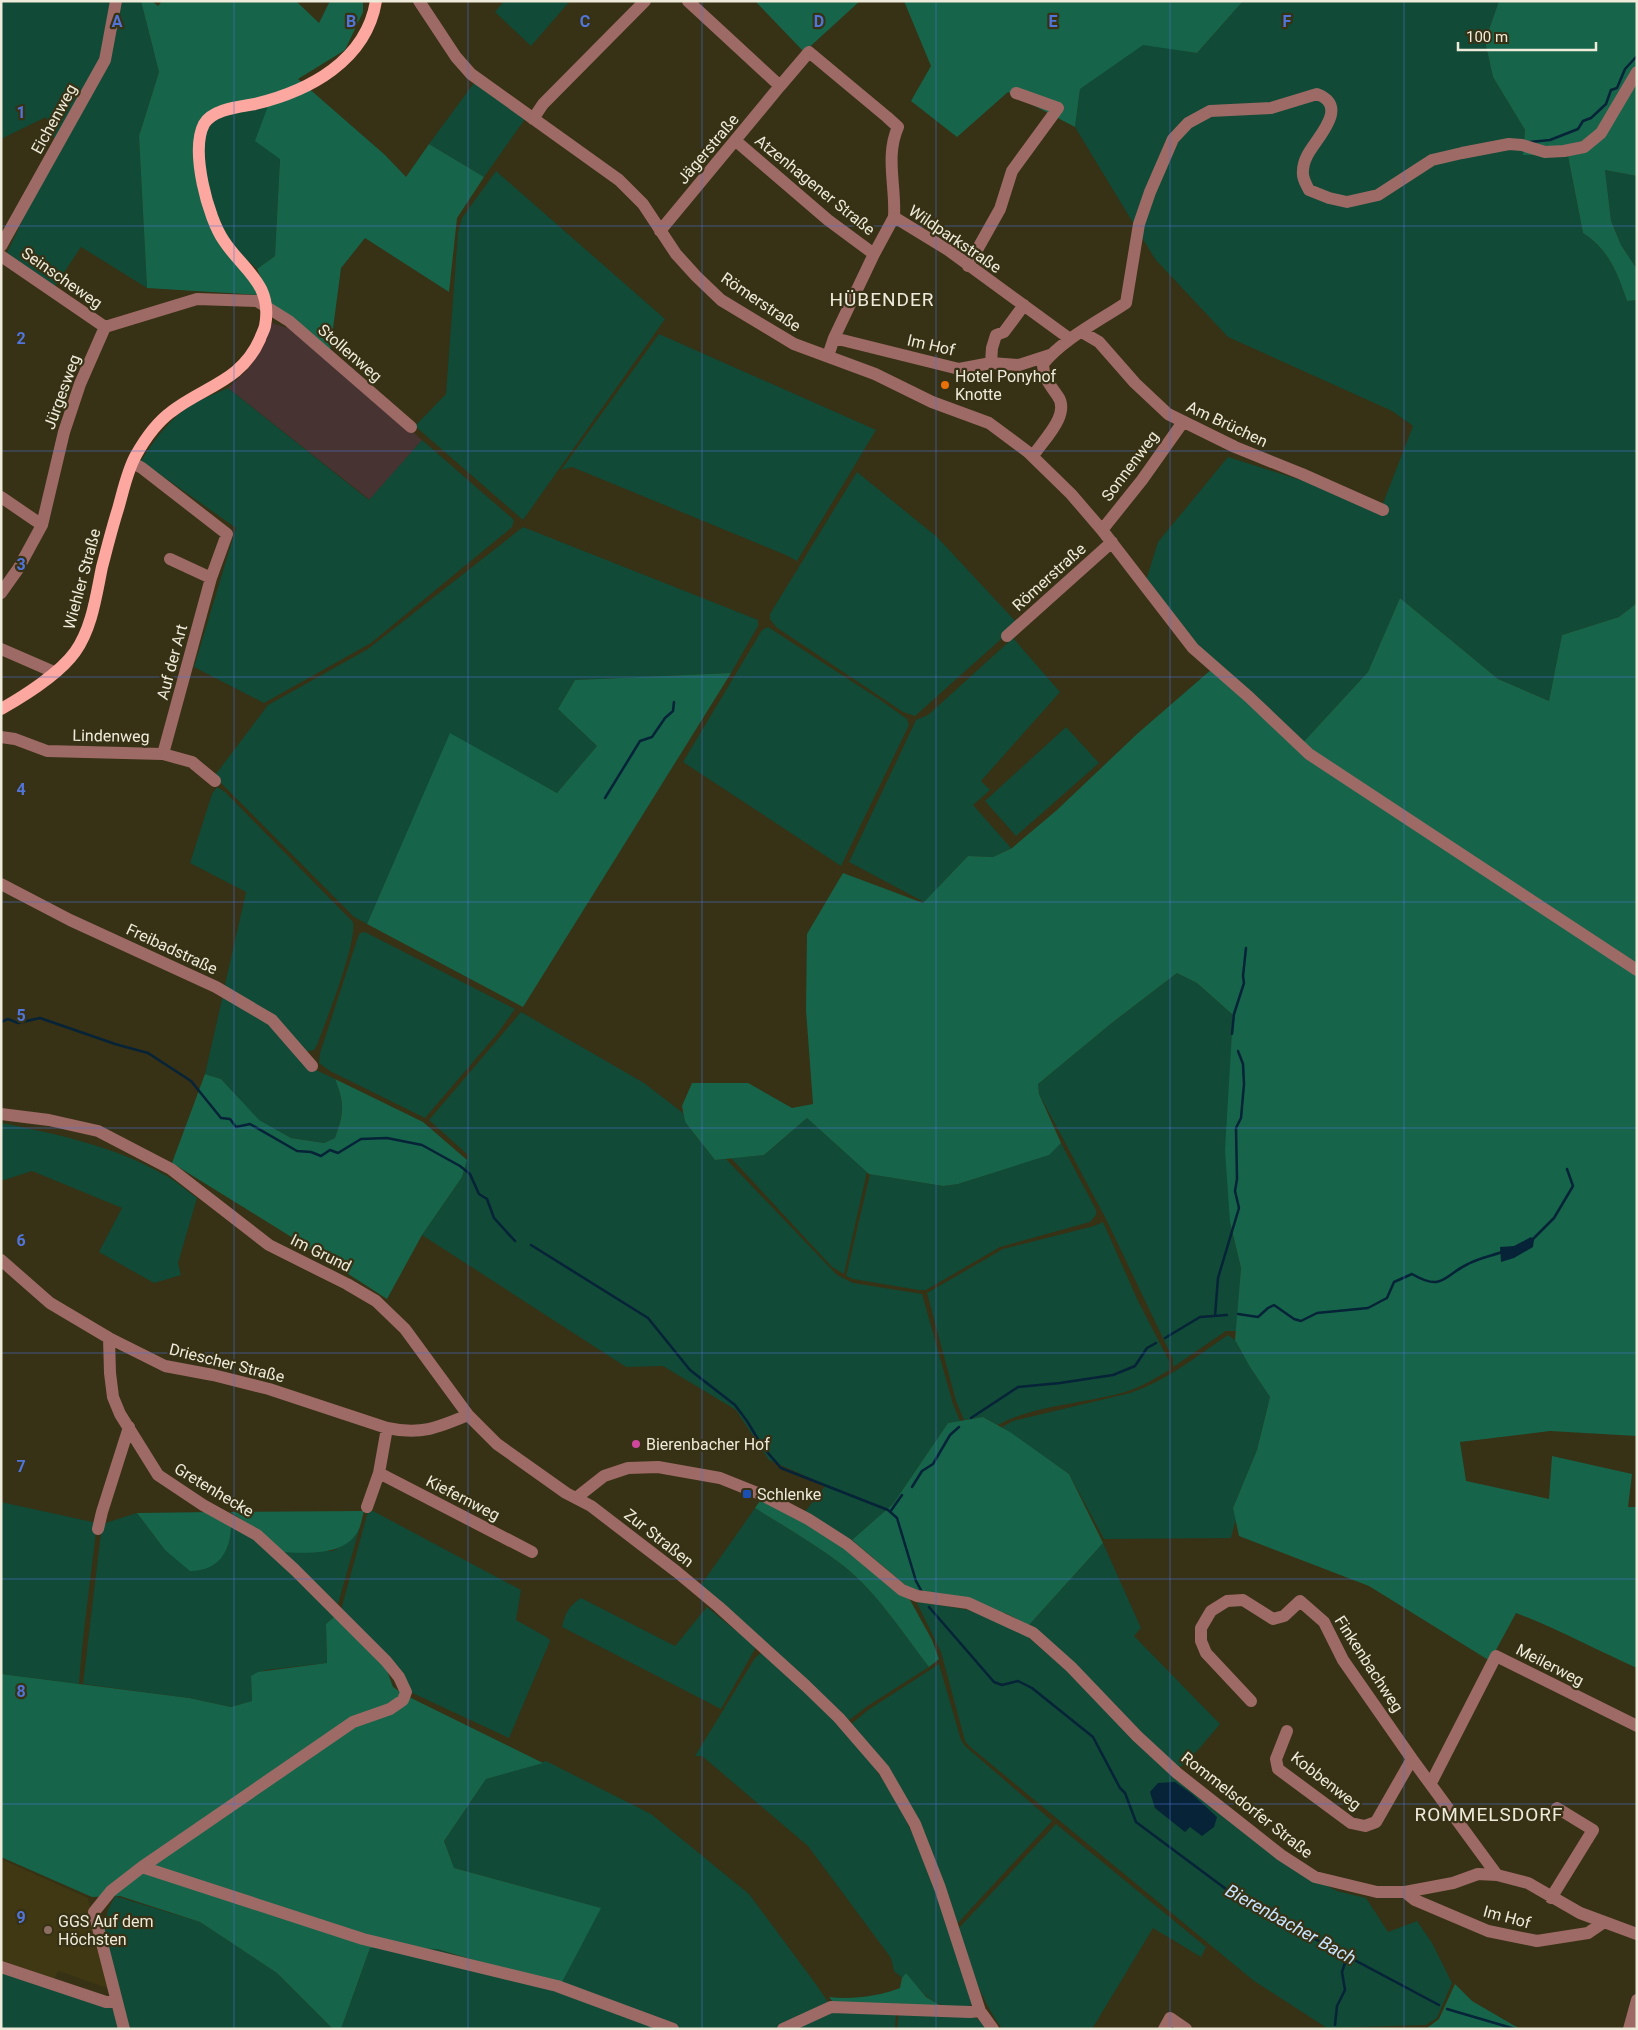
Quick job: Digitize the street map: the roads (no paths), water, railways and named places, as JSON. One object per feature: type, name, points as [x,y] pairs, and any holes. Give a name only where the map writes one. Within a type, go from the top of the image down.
[{"type":"main road","points":[[265,306],[264,294],[254,275],[224,242],[214,221],[204,188],[198,155],[200,137],[205,123],[215,115],[231,109],[284,96],[318,80],[345,61],[364,36],[373,16],[376,1]]},
{"type":"main road","name":"Wiehler Straße","points":[[1,709],[36,686],[74,653],[84,637],[91,616],[107,545],[133,463],[152,431],[171,412],[221,383],[247,361],[265,327],[265,306]]},
{"type":"street","name":"Eichenweg","points":[[1,246],[105,60],[116,1]]},
{"type":"street","name":"Römerstraße","points":[[420,1],[456,57],[471,74],[619,180],[643,204],[676,254],[722,300],[794,344],[814,353],[828,356],[876,374],[932,402],[989,423],[1033,456],[1071,494],[1112,542],[1193,648],[1249,697],[1309,754],[1637,970]]},
{"type":"street","points":[[533,119],[543,104],[645,1]]},
{"type":"street","points":[[688,1],[780,86]]},
{"type":"street","name":"Jägerstraße","points":[[660,231],[809,52]]},
{"type":"street","name":"Wildparkstraße","points":[[809,52],[898,127],[892,143],[891,158],[895,203],[894,217],[948,250],[1070,339]]},
{"type":"street","points":[[1033,456],[1060,418],[1062,406],[1059,397],[1043,372],[1043,364],[1063,342],[1126,303],[1139,224],[1150,192],[1174,139],[1188,123],[1210,111],[1271,108],[1317,94],[1324,97],[1331,106],[1331,115],[1317,141],[1306,156],[1302,173],[1310,190],[1329,198],[1347,202],[1378,195],[1432,160],[1462,153],[1509,144],[1522,145],[1545,152],[1564,152],[1584,147],[1601,133],[1637,72]]},
{"type":"street","points":[[968,266],[1000,209],[1012,171],[1058,108],[1016,93]]},
{"type":"street","name":"Atzenhagener Straße","points":[[736,142],[828,220],[874,254]]},
{"type":"street","name":"Atzenhagener Straße","points":[[828,356],[834,338],[894,217]]},
{"type":"street","name":"Seinscheweg","points":[[1,256],[105,327]]},
{"type":"street","name":"Stollenweg","points":[[105,327],[197,299],[257,301],[289,321],[411,427]]},
{"type":"street","points":[[991,363],[992,348],[996,335],[1004,332],[1024,305]]},
{"type":"street","name":"Jürgesweg","points":[[1,593],[18,569],[42,525],[64,432],[80,384],[105,327]]},
{"type":"street","name":"Am Brüchen","points":[[1082,332],[1100,342],[1135,384],[1168,414],[1235,447],[1383,510]]},
{"type":"street","name":"Im Hof","points":[[834,338],[959,369],[991,363],[1019,364],[1050,355]]},
{"type":"street","name":"Sonnenweg","points":[[1102,530],[1142,480],[1183,422]]},
{"type":"street","name":"Auf der Art","points":[[133,463],[227,534],[212,578],[163,754]]},
{"type":"street","points":[[1,497],[42,525]]},
{"type":"street","name":"Römerstraße","points":[[1007,636],[1112,542]]},
{"type":"street","points":[[170,559],[212,578]]},
{"type":"street","points":[[1,649],[54,672]]},
{"type":"street","name":"Lindenweg","points":[[1,737],[15,739],[47,751],[163,754],[192,762],[215,780]]},
{"type":"street","name":"Freibadstraße","points":[[1,884],[70,920],[216,987],[256,1010],[272,1020],[312,1066]]},
{"type":"street","name":"Im Grund","points":[[1,1114],[49,1120],[98,1131],[171,1169],[269,1245],[347,1284],[376,1302],[405,1329],[468,1415],[497,1444],[576,1498]]},
{"type":"street","name":"Driescher Straße","points":[[1,1260],[50,1303],[109,1338],[165,1366],[213,1375],[269,1389],[387,1428],[404,1431],[424,1431],[468,1415]]},
{"type":"street","name":"Gretenhecke","points":[[109,1338],[113,1398],[128,1427],[158,1475],[203,1505],[257,1535],[295,1570],[399,1677],[406,1692],[403,1700],[390,1709],[353,1722],[142,1867],[111,1891],[94,1912],[116,2002]]},
{"type":"street","points":[[98,1529],[128,1427]]},
{"type":"street","points":[[367,1507],[379,1473],[387,1428]]},
{"type":"street","name":"Rommelsdorfer Straße","points":[[576,1498],[604,1476],[628,1468],[658,1467],[720,1478],[760,1494],[808,1518],[847,1544],[902,1590],[916,1596],[968,1603],[1033,1633],[1071,1667],[1137,1736],[1177,1773],[1281,1855],[1315,1877],[1377,1892],[1405,1892],[1453,1884],[1478,1874],[1497,1874],[1528,1883],[1580,1914],[1637,1934]]},
{"type":"street","name":"Kiefernweg","points":[[379,1473],[532,1552]]},
{"type":"street","name":"Zur Straßen","points":[[576,1498],[598,1512],[719,1607],[839,1718],[884,1770],[915,1824],[940,1888],[980,2011],[993,2029]]},
{"type":"street","name":"Finkenbachweg","points":[[1251,1701],[1206,1653],[1201,1641],[1201,1628],[1211,1611],[1227,1602],[1243,1600],[1273,1619],[1284,1616],[1300,1601],[1324,1622],[1343,1660],[1412,1759],[1497,1874]]},
{"type":"street","name":"Meilerweg","points":[[1431,1783],[1496,1656],[1637,1726]]},
{"type":"street","name":"Kobbenweg","points":[[1287,1732],[1276,1759],[1278,1769],[1351,1823],[1365,1826],[1376,1822],[1412,1759]]},
{"type":"street","points":[[1551,1898],[1593,1830],[1557,1808]]},
{"type":"street","points":[[142,1867],[363,1939],[558,1986],[673,2029]]},
{"type":"street","name":"Im Hof","points":[[1405,1892],[1415,1900],[1488,1931],[1537,1941],[1588,1933],[1604,1922]]},
{"type":"street","points":[[1,1967],[106,2002],[116,2002],[124,2029]]},
{"type":"street","points":[[1629,2029],[1637,2000]]},
{"type":"street","points":[[783,2029],[831,2007],[980,2011]]},
{"type":"street","points":[[1164,2029],[1170,2018],[1186,2029]]},
{"type":"water","points":[[1531,1237],[1534,1240],[1533,1247],[1514,1258],[1501,1262],[1500,1247],[1514,1246]]},
{"type":"water","points":[[1175,1782],[1192,1794],[1217,1817],[1214,1827],[1202,1836],[1190,1827],[1185,1832],[1155,1808],[1150,1792],[1158,1783]]},
{"type":"waterway","points":[[1530,142],[1550,140],[1578,129],[1583,121],[1591,118],[1606,104],[1611,90],[1617,88],[1625,69],[1637,56]]},
{"type":"waterway","points":[[605,798],[640,741],[652,737],[665,718],[673,711],[674,702]]},
{"type":"waterway","points":[[1232,1034],[1234,1014],[1244,983],[1246,948]]},
{"type":"waterway","name":"Bierenbacher Bach","points":[[1,1022],[8,1019],[18,1023],[40,1018],[115,1044],[148,1053],[191,1081],[221,1118],[230,1119],[236,1127],[250,1124],[297,1151],[311,1152],[321,1156],[330,1150],[338,1153],[361,1139],[387,1138],[422,1145],[460,1166],[470,1174],[479,1194],[487,1199],[494,1218],[515,1241]]},
{"type":"waterway","points":[[1215,1316],[1218,1278],[1239,1208],[1235,1191],[1237,1179],[1236,1128],[1241,1118],[1244,1084],[1243,1064],[1238,1051]]},
{"type":"waterway","points":[[1531,1241],[1554,1218],[1573,1186],[1567,1169]]},
{"type":"waterway","name":"Bierenbacher Bach","points":[[531,1245],[648,1318],[690,1370],[735,1405],[762,1446],[781,1468],[888,1510],[897,1518],[916,1581],[922,1592]]},
{"type":"waterway","points":[[1238,1314],[1258,1317],[1274,1305],[1294,1319],[1301,1321],[1317,1313],[1368,1308],[1387,1298],[1394,1282],[1412,1274],[1430,1282],[1437,1282],[1472,1262],[1502,1252]]},
{"type":"waterway","points":[[1165,1338],[1200,1317],[1227,1315]]},
{"type":"waterway","points":[[971,1418],[1018,1387],[1113,1375],[1135,1366],[1147,1348],[1156,1343]]},
{"type":"waterway","points":[[912,1487],[922,1471],[933,1464],[950,1435],[959,1427]]},
{"type":"waterway","points":[[890,1512],[902,1495]]},
{"type":"waterway","name":"Bierenbacher Bach","points":[[929,1607],[994,1682],[1002,1685],[1018,1681],[1032,1688],[1093,1737],[1120,1788],[1125,1793],[1136,1822],[1238,1898],[1439,2005]]},
{"type":"waterway","points":[[1335,2025],[1337,2006],[1345,1990],[1342,1972],[1347,1957]]},
{"type":"waterway","name":"Bierenbacher Bach","points":[[1447,2009],[1515,2029]]},
{"type":"place","name":"Hotel Ponyhof Knotte","points":[[945,385]]},
{"type":"place","name":"Bierenbacher Hof","points":[[636,1444]]},
{"type":"place","name":"Schlenke","points":[[747,1494]]},
{"type":"place","name":"GGS Auf dem Höchsten","points":[[48,1930]]},
{"type":"district","name":"HÜBENDER","points":[[882,299]]},
{"type":"district","name":"ROMMELSDORF","points":[[1489,1814]]}]
